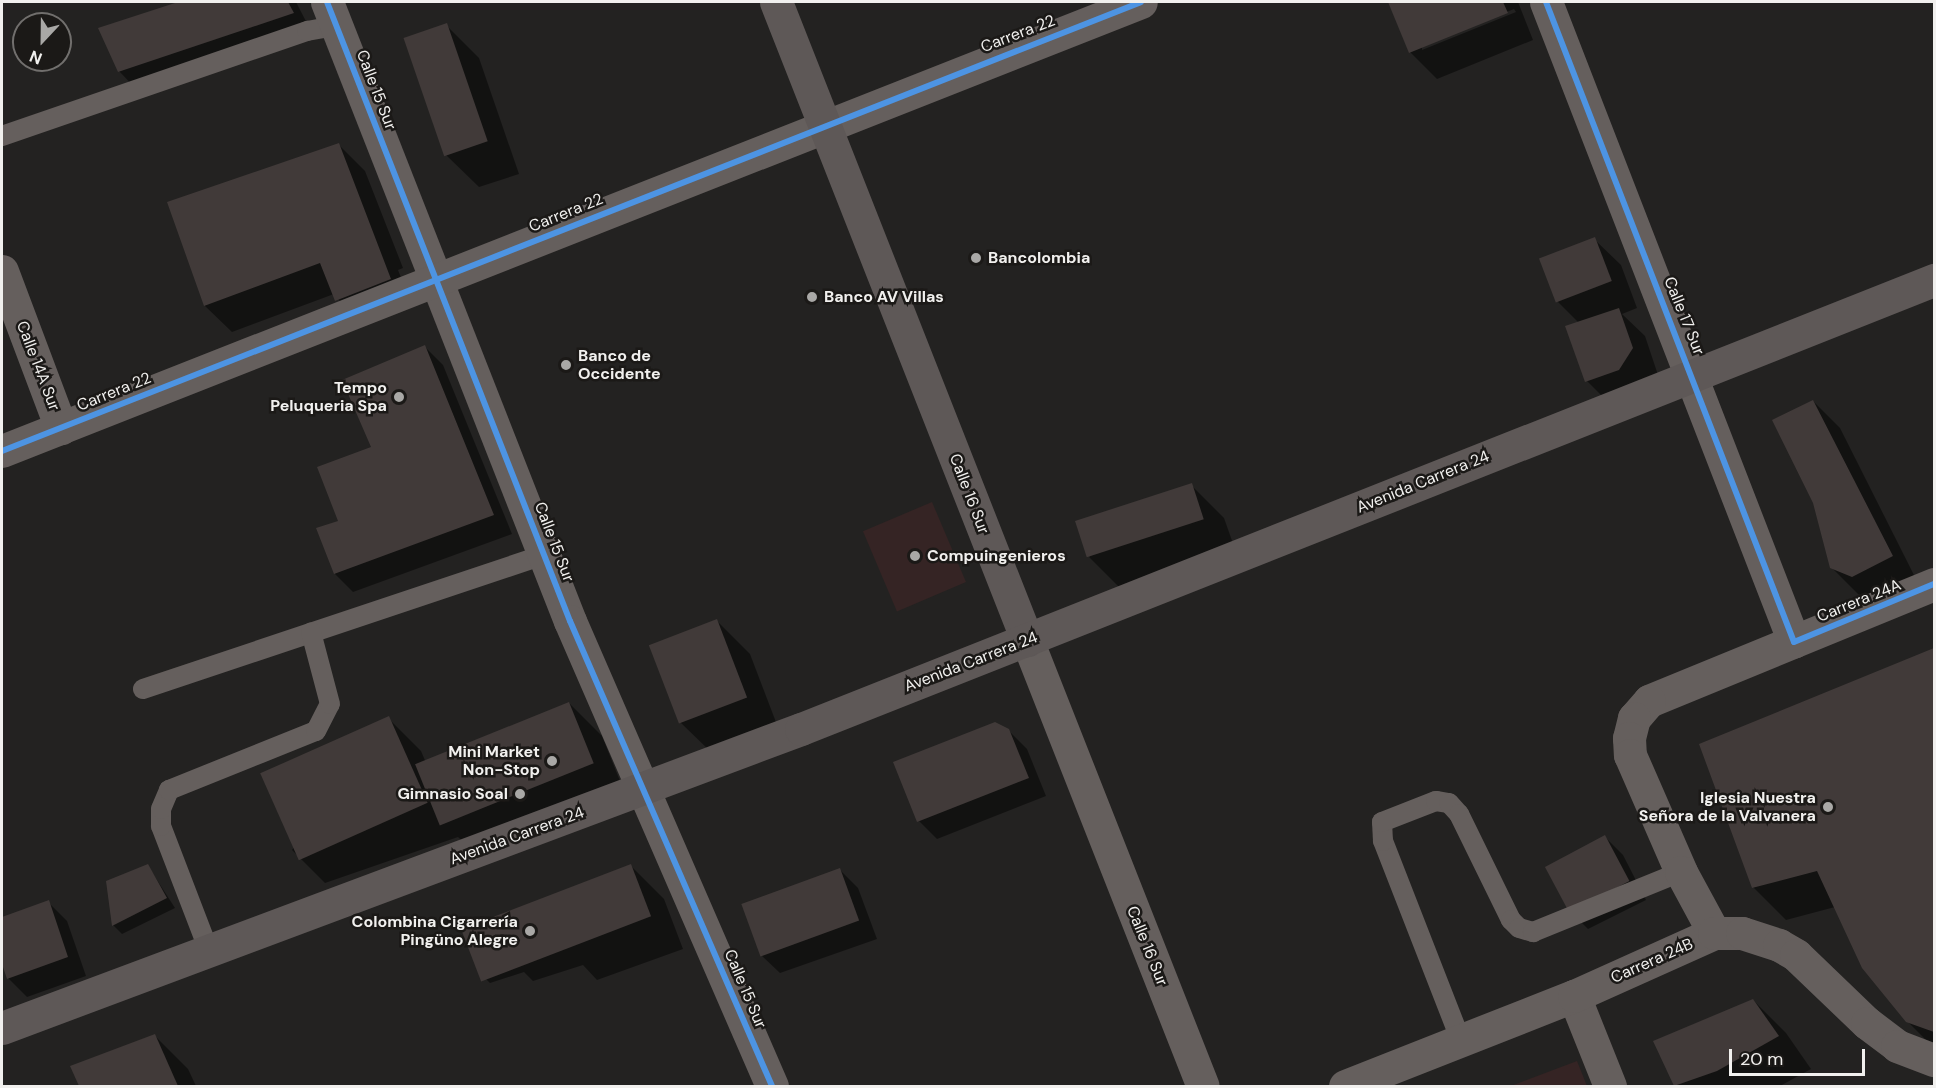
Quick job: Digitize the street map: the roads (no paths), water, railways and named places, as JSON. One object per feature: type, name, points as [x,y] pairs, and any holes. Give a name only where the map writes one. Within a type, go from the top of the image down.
[{"type":"main road","name":"Calle 16 Sur","points":[[776,2],[1027,640]]},
{"type":"main road","name":"Avenida Carrera 24","points":[[2,1028],[644,789],[1027,640],[1693,374],[1935,280]]},
{"type":"street","name":"Carrera 22","points":[[2,451],[825,124],[1141,2]]},
{"type":"street","name":"Calle 17 Sur","points":[[1546,2],[1693,374],[1794,642]]},
{"type":"street","name":"Calle 15 Sur","points":[[332,14],[544,555],[771,1086]]},
{"type":"street","name":"Calle 14A Sur","points":[[2,271],[61,428]]},
{"type":"street","name":"Carrera 24A","points":[[1714,933],[1681,872],[1630,755],[1629,738],[1634,718],[1649,702],[1676,689],[1935,584]]},
{"type":"street","name":"Calle 16 Sur","points":[[1027,640],[1203,1086]]},
{"type":"street","name":"Carrera 24B","points":[[1345,1086],[1574,996],[1714,933],[1742,933],[1779,945],[1796,956],[1867,1023],[1897,1046],[1935,1060]]},
{"type":"street","points":[[1574,996],[1610,1086]]},
{"type":"lane","points":[[2,135],[307,31],[332,14]]},
{"type":"lane","points":[[143,689],[544,555]]},
{"type":"lane","points":[[209,951],[160,826],[161,809],[169,790],[316,731],[330,704],[311,632]]},
{"type":"lane","points":[[1461,1041],[1383,841],[1382,822],[1436,801],[1449,803],[1459,814],[1510,920],[1519,928],[1533,932],[1681,872]]},
{"type":"place","name":"Bancolombia","points":[[976,258]]},
{"type":"place","name":"Banco AV Villas","points":[[812,297]]},
{"type":"place","name":"Banco de Occidente","points":[[566,365]]},
{"type":"place","name":"Tempo Peluqueria Spa","points":[[399,397]]},
{"type":"place","name":"Compuingenieros","points":[[915,556]]},
{"type":"place","name":"Mini Market Non-Stop","points":[[552,761]]},
{"type":"place","name":"Gimnasio Soal","points":[[520,794]]},
{"type":"place","name":"Iglesia Nuestra Señora de la Valvanera","points":[[1828,807]]},
{"type":"place","name":"Colombina Cigarrería Pingüno Alegre","points":[[530,931]]}]
